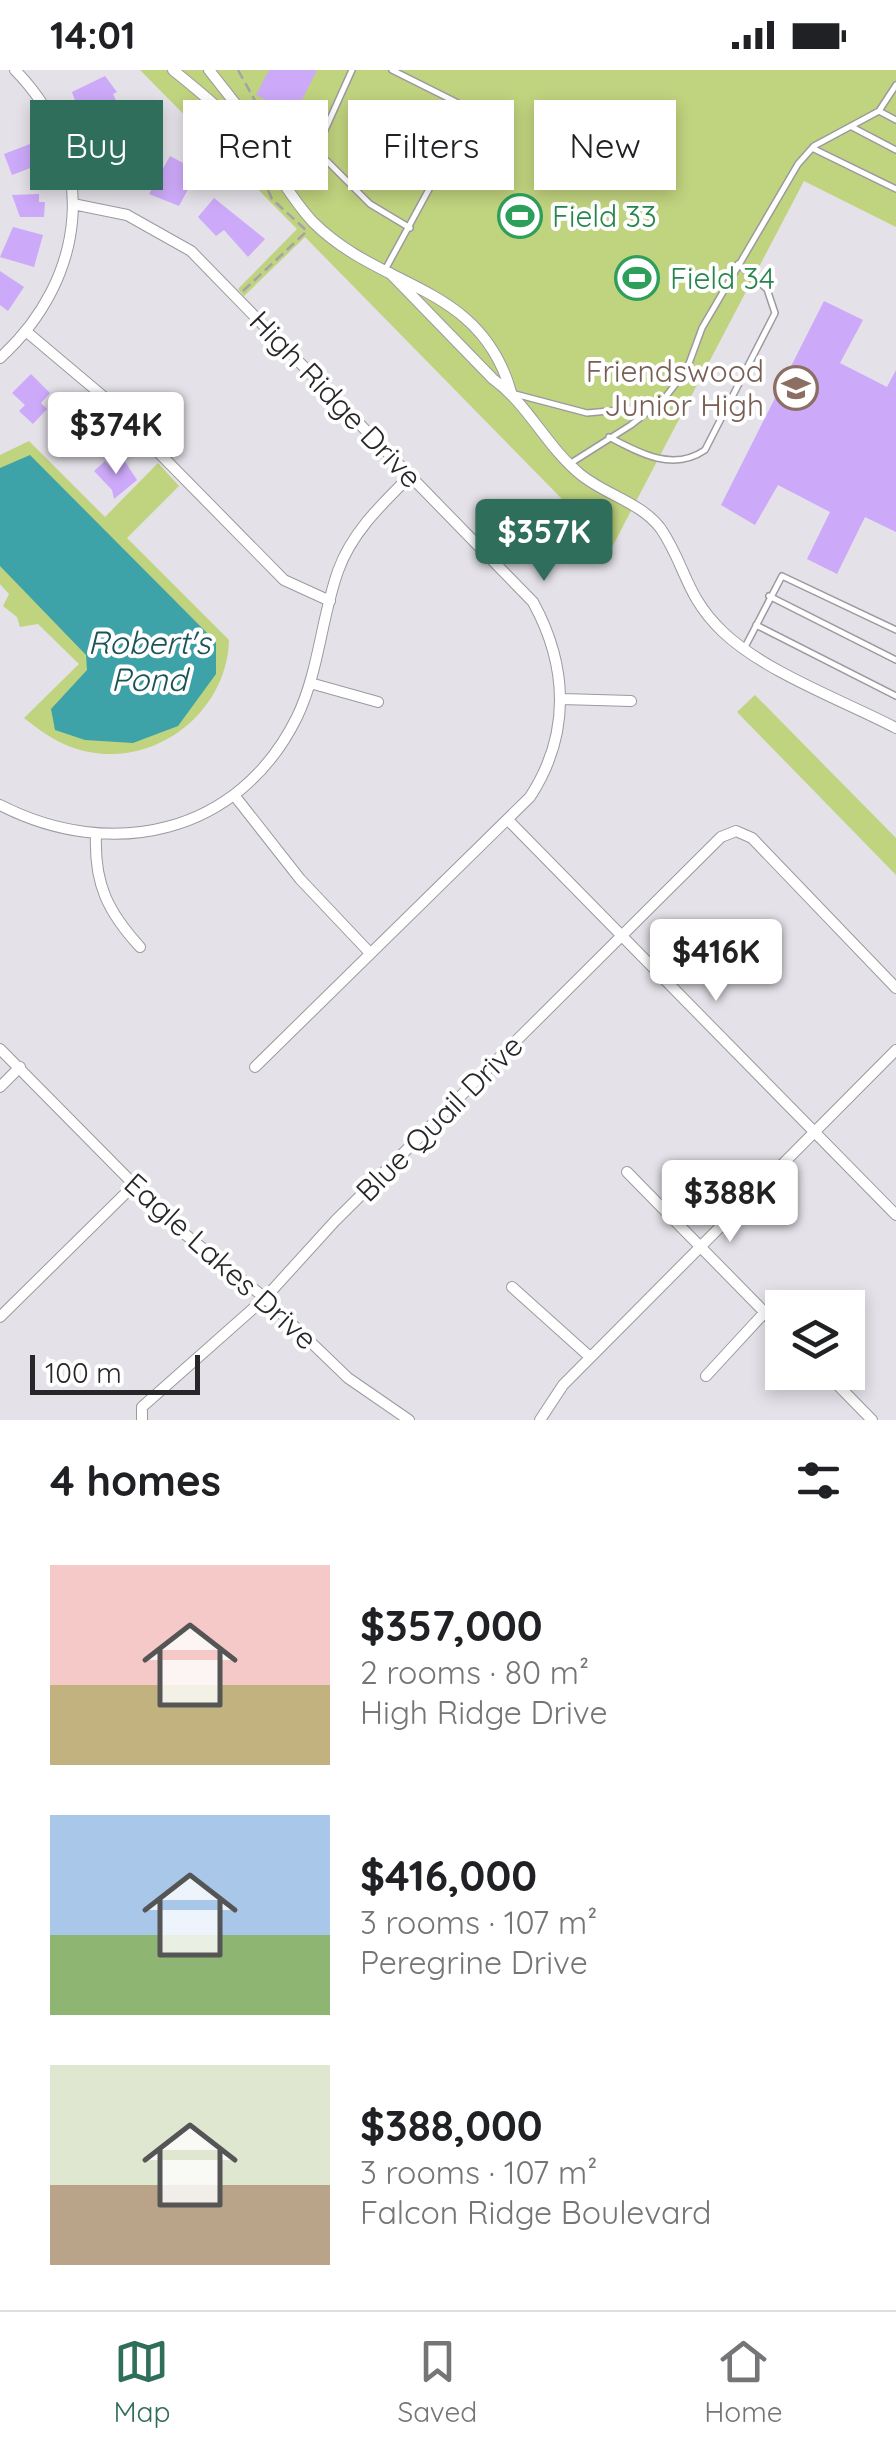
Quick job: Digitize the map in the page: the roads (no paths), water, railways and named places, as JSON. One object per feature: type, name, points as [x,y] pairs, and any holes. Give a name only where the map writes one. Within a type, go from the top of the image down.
[{"type":"street","points":[[0,358],[28,333],[58,284],[73,204],[70,175],[54,125],[15,70]]},
{"type":"street","points":[[172,70],[207,100]]},
{"type":"street","points":[[209,70],[233,100]]},
{"type":"street","points":[[287,190],[333,239],[464,313],[504,367],[512,393]]},
{"type":"street","name":"High Ridge Drive","points":[[73,204],[127,216],[192,251],[533,602],[554,645],[562,699],[554,750],[543,776],[508,820],[255,1067]]},
{"type":"street","points":[[387,272],[493,380],[512,393],[568,464],[648,515],[661,530],[700,608],[744,648],[896,728]]},
{"type":"street","points":[[28,333],[104,397],[284,580],[330,601]]},
{"type":"street","points":[[0,805],[45,825],[96,835],[151,832],[176,825],[234,795],[264,768],[284,740],[310,684],[338,572],[360,529],[410,475]]},
{"type":"street","points":[[310,684],[378,702]]},
{"type":"street","points":[[562,699],[631,700]]},
{"type":"street","points":[[234,795],[300,879],[370,952]]},
{"type":"street","points":[[508,820],[896,1215]]},
{"type":"street","name":"Blue Quail Drive","points":[[142,1420],[142,1406],[265,1298],[348,1207],[721,837],[736,831],[752,838],[896,988]]},
{"type":"street","points":[[96,835],[98,882],[105,903],[140,947]]},
{"type":"street","name":"Eagle Lakes Drive","points":[[0,1049],[176,1227],[265,1298],[348,1378],[408,1420]]},
{"type":"street","points":[[540,1420],[563,1385],[896,1050]]},
{"type":"street","points":[[0,1086],[20,1067]]},
{"type":"street","points":[[627,1172],[765,1312],[706,1376]]},
{"type":"street","points":[[0,1317],[135,1184]]},
{"type":"street","points":[[512,1287],[590,1357]]},
{"type":"street","points":[[843,1390],[872,1420]]},
{"type":"lane","points":[[328,123],[352,70]]},
{"type":"lane","points":[[387,272],[470,114],[464,106],[392,70]]},
{"type":"lane","points":[[568,464],[654,406],[687,369],[702,328],[738,264],[812,148],[880,111],[896,85]]},
{"type":"lane","points":[[880,111],[896,120]]},
{"type":"lane","points":[[852,127],[896,150]]},
{"type":"lane","points":[[812,148],[896,190]]},
{"type":"lane","points":[[328,162],[370,204],[410,228]]},
{"type":"lane","points":[[609,437],[661,460],[695,456],[705,450],[775,313],[767,289],[738,264]]},
{"type":"lane","points":[[512,393],[588,413],[654,406]]},
{"type":"lane","points":[[744,648],[777,580],[789,576],[896,630]]},
{"type":"lane","points":[[770,596],[896,660]]},
{"type":"lane","points":[[756,624],[896,696]]},
{"type":"water","name":"Robert's Pond","points":[[30,455],[216,642],[216,674],[178,726],[133,743],[85,740],[55,730],[51,709],[87,670],[86,655],[0,566],[0,468]]},
{"type":"place","name":"Field 33","points":[[520,216]]},
{"type":"place","name":"Field 34","points":[[637,278]]},
{"type":"place","name":"Friendswood Junior High","points":[[796,388]]}]
